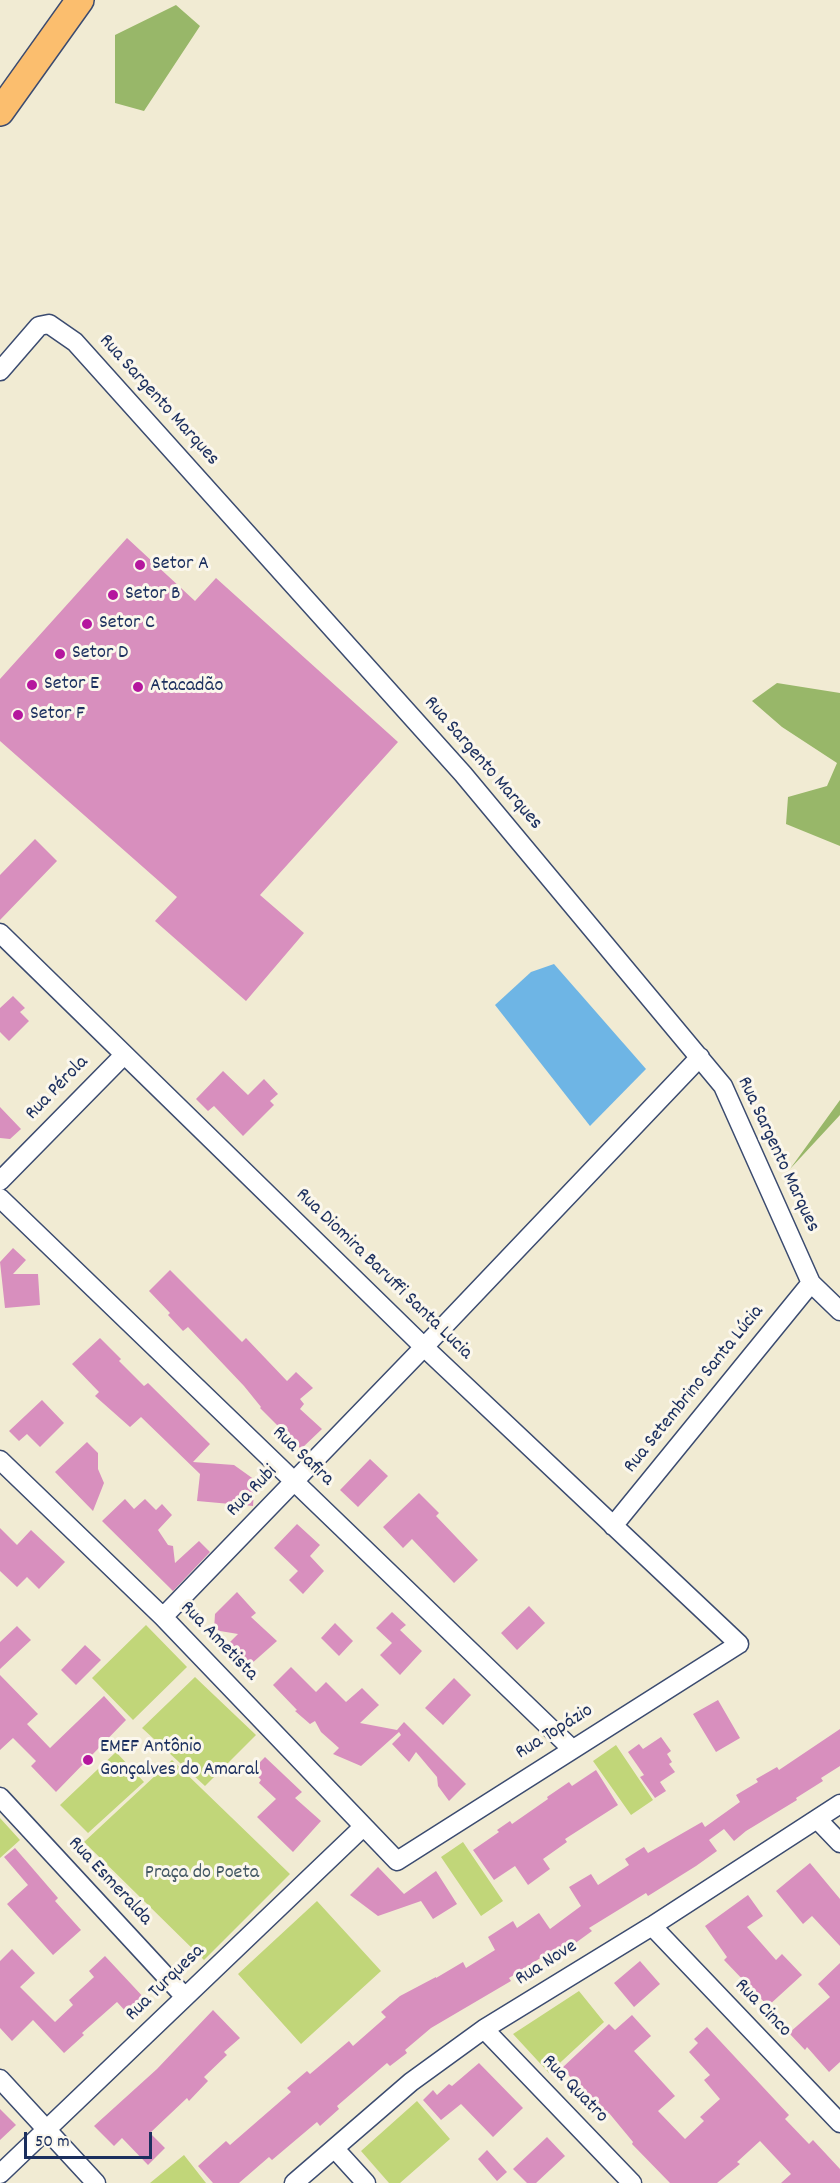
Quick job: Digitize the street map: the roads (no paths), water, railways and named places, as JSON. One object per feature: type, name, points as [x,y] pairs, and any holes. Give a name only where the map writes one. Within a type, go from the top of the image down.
[{"type":"highway","points":[[0,112],[80,0]]},
{"type":"street","name":"Rua Sargento Marques","points":[[0,371],[39,326],[49,324],[75,342],[463,774],[723,1086],[811,1283]]},
{"type":"street","name":"Rua Diomira Baruffi Santa Lucia","points":[[0,933],[424,1347],[739,1644]]},
{"type":"street","name":"Rua Pérola","points":[[0,1181],[124,1055]]},
{"type":"street","name":"Rua Rubi","points":[[163,1617],[295,1482],[700,1057]]},
{"type":"street","name":"Rua Safira","points":[[0,1198],[572,1749]]},
{"type":"street","points":[[811,1283],[840,1311]]},
{"type":"street","name":"Rua Setembrino Santa Lúcia","points":[[614,1526],[811,1283]]},
{"type":"street","name":"Rua Ametista","points":[[0,1460],[163,1617],[397,1860]]},
{"type":"street","name":"Rua Topázio","points":[[397,1860],[739,1644]]},
{"type":"street","name":"Rua Esmeralda","points":[[0,1797],[185,1997]]},
{"type":"street","name":"Rua Nove","points":[[294,2183],[411,2082],[484,2029],[652,1926],[840,1804]]},
{"type":"street","points":[[817,1819],[840,1843]]},
{"type":"street","name":"Rua Turquesa","points":[[0,2174],[363,1827]]},
{"type":"street","name":"Rua Cinco","points":[[652,1926],[840,2123]]},
{"type":"street","name":"Rua Quatro","points":[[484,2029],[632,2183]]},
{"type":"street","points":[[0,2079],[96,2183]]},
{"type":"street","points":[[334,2149],[366,2183]]},
{"type":"water","points":[[554,964],[646,1069],[590,1126],[495,1005],[531,972]]},
{"type":"place","name":"Setor A","points":[[140,565]]},
{"type":"place","name":"Setor B","points":[[113,595]]},
{"type":"place","name":"Setor C","points":[[87,624]]},
{"type":"place","name":"Setor D","points":[[60,654]]},
{"type":"place","name":"Setor E","points":[[32,685]]},
{"type":"place","name":"Atacadão","points":[[138,687]]},
{"type":"place","name":"Setor F","points":[[18,715]]},
{"type":"place","name":"EMEF Antônio Gonçalves do Amaral","points":[[88,1760]]},
{"type":"park label","name":"Praça do Poeta","points":[[202,1874]]}]
